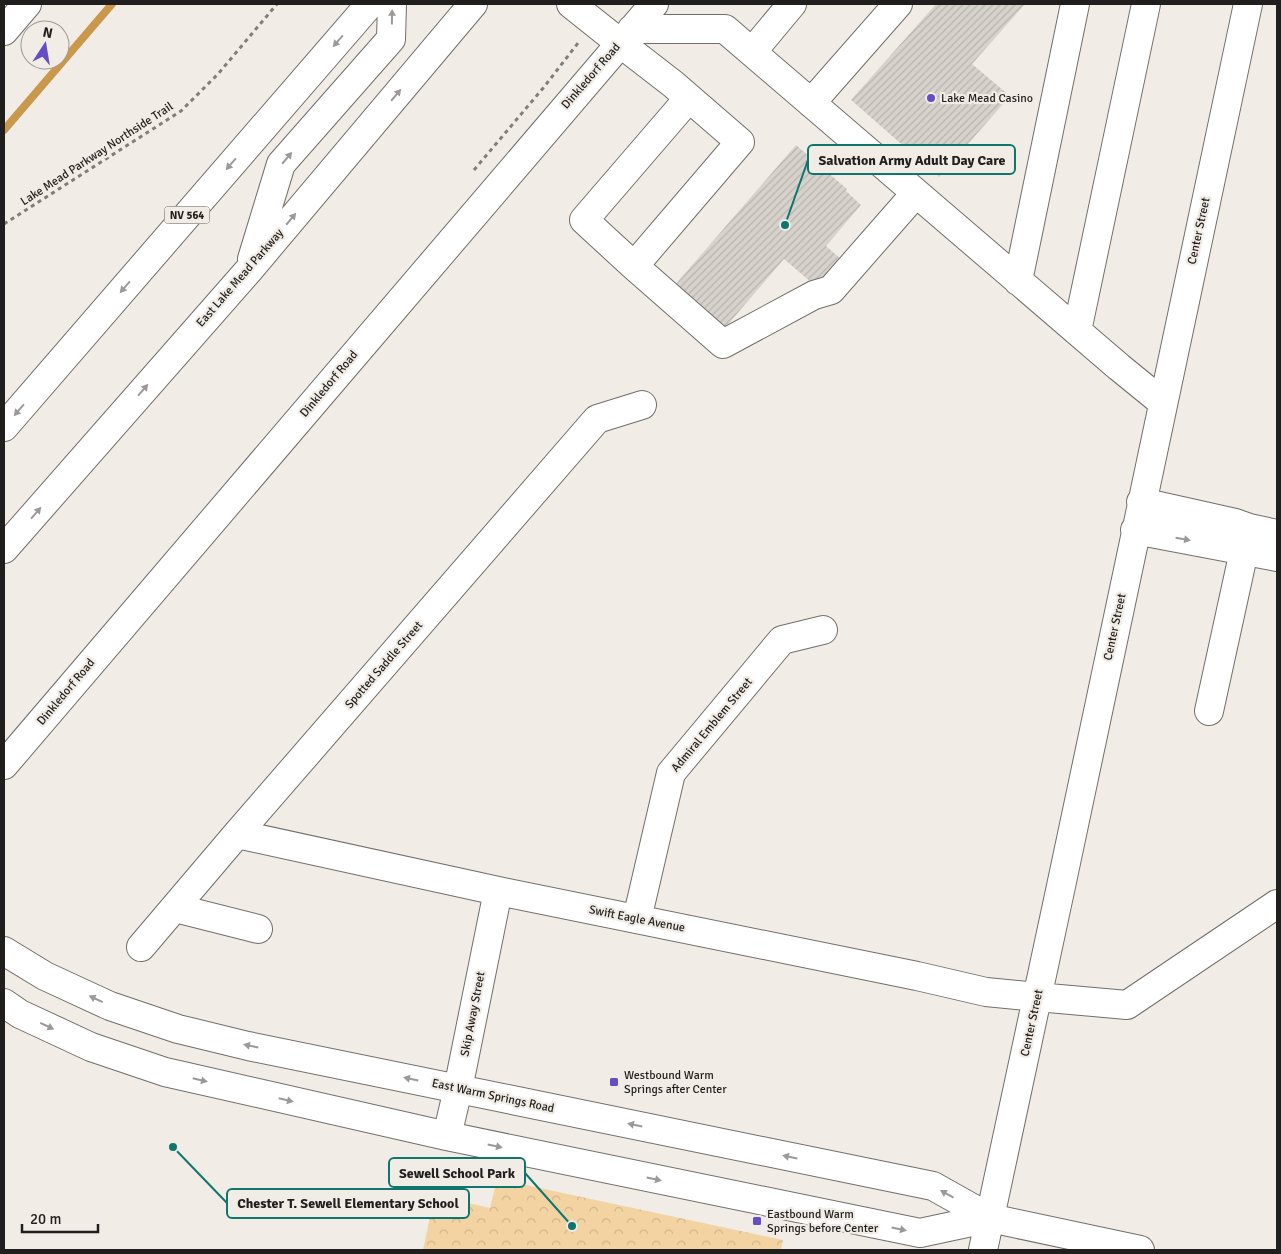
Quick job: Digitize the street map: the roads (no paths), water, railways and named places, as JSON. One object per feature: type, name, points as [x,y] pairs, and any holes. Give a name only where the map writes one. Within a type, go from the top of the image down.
[{"type":"street","points":[[4,31],[25,4]]},
{"type":"street","name":"NV 564","points":[[4,427],[370,4]]},
{"type":"street","points":[[249,270],[282,164],[391,39],[392,4]]},
{"type":"street","name":"East Lake Mead Parkway","points":[[4,549],[249,270],[473,4]]},
{"type":"street","points":[[571,4],[626,36],[673,84],[740,142],[634,266]]},
{"type":"street","name":"Dinkledorf Road","points":[[4,765],[654,4]]},
{"type":"street","points":[[752,52],[792,4]]},
{"type":"street","points":[[811,103],[898,4]]},
{"type":"street","points":[[1018,280],[1075,4]]},
{"type":"street","points":[[1078,331],[1146,4]]},
{"type":"street","name":"Center Street","points":[[983,1250],[1248,4]]},
{"type":"street","points":[[626,36],[725,29],[1162,402]]},
{"type":"street","points":[[689,98],[584,220],[723,344],[814,295],[831,290],[916,193]]},
{"type":"street","name":"Spotted Saddle Street","points":[[140,947],[597,419],[642,406]]},
{"type":"street","points":[[1141,502],[1229,521],[1246,539],[1277,557]]},
{"type":"street","points":[[1135,530],[1246,539],[1277,534]]},
{"type":"street","points":[[1208,711],[1246,539]]},
{"type":"street","name":"Admiral Emblem Street","points":[[637,919],[671,773],[782,640],[824,630]]},
{"type":"street","name":"Swift Eagle Avenue","points":[[237,834],[498,891],[917,976],[986,992],[1127,1005],[1277,904]]},
{"type":"street","name":"Skip Away Street","points":[[447,1136],[498,891]]},
{"type":"street","points":[[175,908],[258,929]]},
{"type":"street","name":"East Warm Springs Road","points":[[4,951],[45,976],[110,1006],[178,1029],[248,1046],[933,1186],[990,1218],[1140,1250]]},
{"type":"street","name":"East Warm Springs Road","points":[[4,1003],[20,1014],[91,1047],[165,1072],[447,1136],[920,1233],[990,1218]]},
{"type":"waterway","points":[[4,130],[112,4]]},
{"type":"place","name":"Lake Mead Casino","points":[[931,98]]},
{"type":"place","name":"Salvation Army Adult Day Care","points":[[785,225]]},
{"type":"place","name":"Westbound Warm Springs after Center","points":[[614,1082]]},
{"type":"place","name":"Chester T. Sewell Elementary School","points":[[173,1147]]},
{"type":"place","name":"Eastbound Warm Springs before Center","points":[[757,1221]]},
{"type":"place","name":"Sewell School Park","points":[[572,1226]]}]
